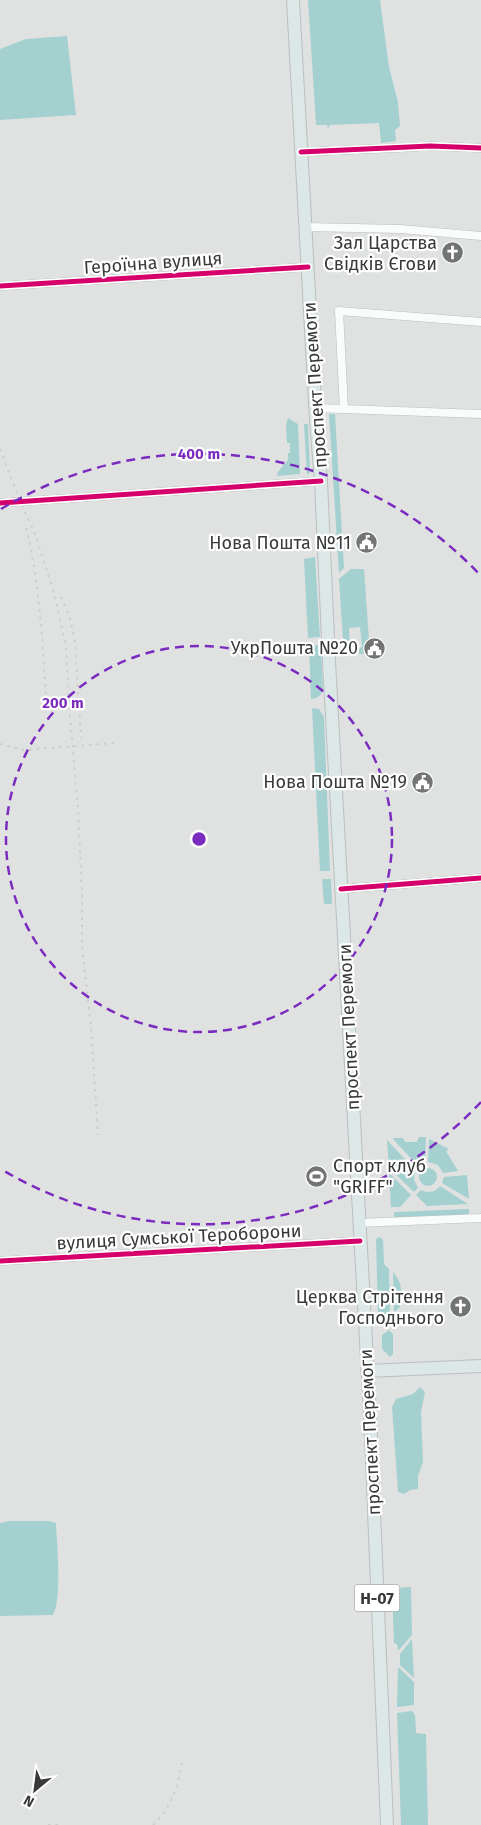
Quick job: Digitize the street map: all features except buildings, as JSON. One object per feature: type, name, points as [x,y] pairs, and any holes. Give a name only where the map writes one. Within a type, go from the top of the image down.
[{"type":"main road","name":"проспект Перемоги","points":[[293,0],[315,408],[321,481],[341,889],[368,1371],[387,1825]]},
{"type":"main road","points":[[368,1371],[481,1366]]},
{"type":"street","points":[[302,152],[418,146]]},
{"type":"street","points":[[430,146],[481,148]]},
{"type":"street","points":[[306,227],[401,229],[481,236]]},
{"type":"street","name":"Героїчна вулиця","points":[[0,286],[308,267]]},
{"type":"street","points":[[344,409],[339,311],[481,322]]},
{"type":"street","points":[[315,408],[481,414]]},
{"type":"street","points":[[0,503],[321,481]]},
{"type":"street","points":[[341,889],[481,878]]},
{"type":"street","points":[[359,1223],[481,1218]]},
{"type":"street","name":"вулиця Сумської Тероборони","points":[[0,1260],[360,1241]]},
{"type":"shaded area","points":[[308,0],[380,0],[389,67],[398,102],[400,126],[395,130],[396,141],[381,143],[379,123],[330,125],[328,128],[327,125],[316,125]]},
{"type":"shaded area","points":[[67,36],[76,115],[0,120],[0,49],[26,39]]},
{"type":"shaded area","points":[[329,414],[335,414],[344,568],[339,573]]},
{"type":"shaded area","points":[[288,418],[298,424],[300,474],[277,476],[288,460],[288,453],[290,453],[290,443],[287,443],[286,425]]},
{"type":"shaded area","points":[[304,424],[308,424],[310,472],[307,475]]},
{"type":"shaded area","points":[[315,557],[320,637],[308,638],[304,559]]},
{"type":"shaded area","points":[[351,569],[364,569],[370,654],[359,654],[359,648],[362,647],[360,627],[349,628],[350,648],[353,648],[353,655],[344,655],[339,579]]},
{"type":"shaded area","points":[[321,645],[323,691],[318,697],[311,699],[309,646]]},
{"type":"shaded area","points":[[312,708],[319,709],[324,717],[330,871],[320,871]]},
{"type":"shaded area","points":[[322,879],[331,879],[332,904],[324,904]]},
{"type":"shaded area","points":[[419,1137],[426,1137],[425,1162],[418,1166],[392,1138],[403,1138],[405,1142],[417,1142]]},
{"type":"shaded area","points":[[429,1139],[449,1149],[446,1151],[458,1171],[443,1173],[438,1165],[428,1162]]},
{"type":"shaded area","points":[[387,1140],[415,1170],[414,1180],[418,1188],[414,1192],[389,1168]]},
{"type":"shaded area","points":[[424,1168],[432,1168],[437,1173],[435,1184],[424,1186],[419,1181],[419,1173]]},
{"type":"shaded area","points":[[389,1173],[411,1195],[400,1207],[391,1207]]},
{"type":"shaded area","points":[[467,1175],[469,1199],[442,1183],[444,1177]]},
{"type":"shaded area","points":[[440,1186],[468,1204],[427,1206],[416,1195],[421,1190],[431,1192]]},
{"type":"shaded area","points":[[469,1209],[469,1215],[394,1218],[394,1212]]},
{"type":"shaded area","points":[[379,1237],[383,1239],[384,1264],[389,1269],[390,1315],[380,1319],[378,1317],[376,1239]]},
{"type":"shaded area","points":[[393,1272],[399,1280],[401,1293],[400,1307],[394,1312]]},
{"type":"shaded area","points":[[389,1330],[393,1334],[393,1354],[390,1357],[382,1349],[382,1335]]},
{"type":"shaded area","points":[[420,1387],[425,1392],[421,1412],[423,1462],[418,1476],[418,1489],[410,1490],[404,1494],[398,1492],[392,1407],[396,1399],[413,1394]]},
{"type":"shaded area","points":[[9,1521],[49,1521],[56,1523],[58,1584],[56,1607],[53,1615],[0,1616],[0,1523]]},
{"type":"shaded area","points":[[411,1587],[412,1635],[398,1651],[397,1644],[394,1643],[392,1592],[396,1588]]},
{"type":"shaded area","points":[[412,1639],[414,1678],[400,1665],[400,1654]]},
{"type":"shaded area","points":[[398,1667],[414,1682],[414,1705],[397,1707]]},
{"type":"shaded area","points":[[412,1711],[415,1715],[416,1733],[426,1734],[428,1825],[401,1825],[397,1713]]},
{"type":"railway","points":[[0,449],[35,534],[53,589],[66,646],[78,808],[82,894],[82,946],[91,1026],[98,1135]]},
{"type":"railway","points":[[26,528],[31,549],[42,633],[46,697]]},
{"type":"railway","points":[[61,597],[70,618],[75,642],[81,738]]},
{"type":"railway","points":[[0,744],[24,750],[115,743]]},
{"type":"railway","points":[[153,1825],[165,1812],[173,1797],[182,1763]]},
{"type":"railway","points":[[48,1825],[60,1825]]},
{"type":"cycle path","points":[[301,152],[430,146],[481,148]]},
{"type":"cycle path","points":[[0,286],[308,267]]},
{"type":"cycle path","points":[[0,503],[321,481]]},
{"type":"cycle path","points":[[341,889],[481,878]]},
{"type":"cycle path","points":[[0,1261],[360,1241]]},
{"type":"place","name":"Зал Царства Свідків Єгови","points":[[453,253]]},
{"type":"place","name":"Нова Пошта №11","points":[[367,543]]},
{"type":"place","name":"УкрПошта №20","points":[[374,648]]},
{"type":"place","name":"Нова Пошта №19","points":[[423,782]]},
{"type":"place","name":"Спорт клуб \"GRIFF\"","points":[[317,1176]]},
{"type":"place","name":"Церква Стрітення Господнього","points":[[460,1307]]}]
